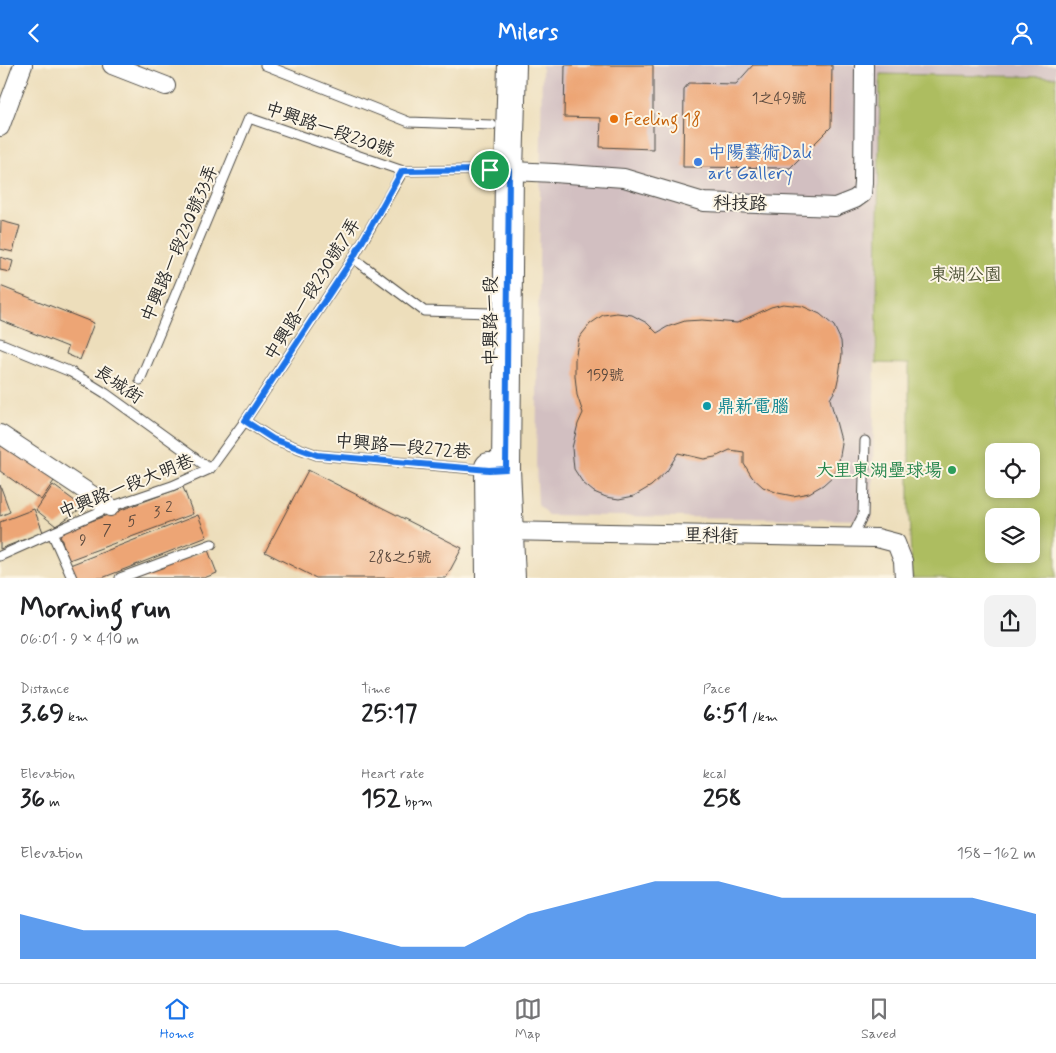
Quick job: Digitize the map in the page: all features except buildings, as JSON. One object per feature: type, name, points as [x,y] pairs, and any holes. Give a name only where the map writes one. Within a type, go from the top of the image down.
[{"type":"main road","name":"中興路一段","points":[[490,578],[499,531],[500,171],[492,125],[493,65]]},
{"type":"main road","name":"中興路一段","points":[[498,470],[490,313],[500,171],[512,65]]},
{"type":"main road","name":"中興路一段","points":[[499,531],[511,578]]},
{"type":"street","points":[[0,127],[23,65]]},
{"type":"street","points":[[112,65],[166,87]]},
{"type":"street","name":"科技路","points":[[500,171],[624,178],[704,202],[836,207],[862,194],[864,65]]},
{"type":"street","points":[[0,434],[110,507]]},
{"type":"street","name":"里科街","points":[[499,531],[877,538],[896,543],[903,561],[904,578]]},
{"type":"lane","points":[[265,65],[409,122],[492,125]]},
{"type":"lane","name":"中興路一段230號","points":[[249,118],[402,171],[500,171]]},
{"type":"lane","name":"中興路一段230號33弄","points":[[140,380],[249,118]]},
{"type":"lane","name":"中興路一段230號7弄","points":[[245,421],[353,258],[402,171]]},
{"type":"lane","points":[[353,258],[424,311],[490,313]]},
{"type":"lane","name":"長城街","points":[[0,343],[71,372],[104,393],[210,469]]},
{"type":"lane","name":"中興路一段272巷","points":[[245,421],[273,439],[317,455],[498,470]]},
{"type":"lane","name":"中興路一段大明巷","points":[[0,556],[110,507],[172,486],[210,469],[245,421]]},
{"type":"lane","points":[[852,537],[863,515],[865,441]]},
{"type":"lane","points":[[52,533],[72,578]]},
{"type":"lane","points":[[120,578],[212,544]]},
{"type":"shaded area","points":[[542,65],[1056,65],[1056,77],[880,74],[872,520],[548,515],[538,504],[536,463]]},
{"type":"green space","name":"東湖公園","points":[[880,74],[1056,77],[1056,578],[912,578],[909,515],[909,364],[876,363]]},
{"type":"place","name":"Feeling 18","points":[[614,119]]},
{"type":"place","name":"中陽藝術Dali art Gallery","points":[[698,162]]},
{"type":"place","name":"鼎新電腦","points":[[707,406]]},
{"type":"place","name":"大里東湖壘球場","points":[[952,470]]},
{"type":"route","points":[[490,170],[509,171],[506,469],[489,470],[317,455],[273,439],[245,421],[353,258],[402,171],[490,170]]}]
